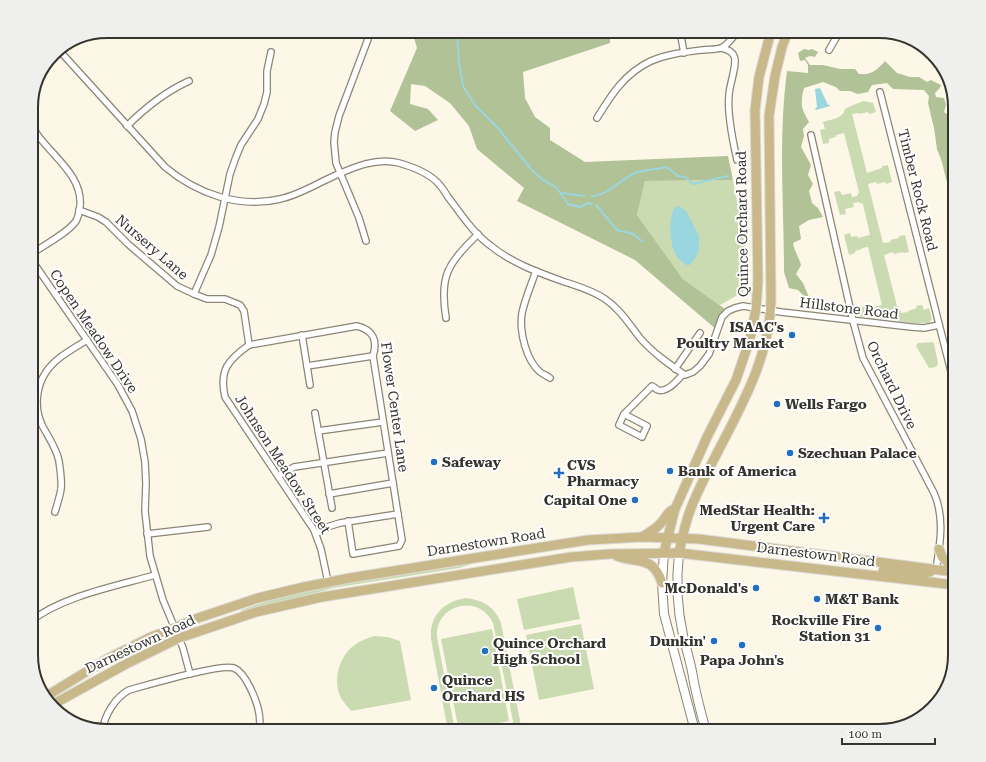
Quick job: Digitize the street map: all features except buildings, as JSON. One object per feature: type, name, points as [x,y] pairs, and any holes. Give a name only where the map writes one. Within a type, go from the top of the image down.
[{"type":"main road","name":"Quince Orchard Road","points":[[664,552],[675,509],[688,478],[742,366],[750,339],[756,309],[758,280],[755,110],[761,70],[769,38]]},
{"type":"main road","name":"Quince Orchard Road","points":[[680,553],[682,538],[692,504],[756,372],[763,351],[771,311],[769,116],[775,76],[785,38]]},
{"type":"main road","points":[[720,413],[722,430],[725,437]]},
{"type":"main road","points":[[642,537],[659,525],[669,512],[675,509]]},
{"type":"main road","name":"Darnestown Road","points":[[50,693],[113,656],[174,627],[258,598],[328,582],[588,540],[668,537],[706,540],[948,571]]},
{"type":"main road","points":[[939,549],[942,557],[948,563]]},
{"type":"main road","name":"Darnestown Road","points":[[57,702],[126,664],[179,638],[256,612],[309,600],[537,562],[610,554],[664,552],[948,584]]},
{"type":"main road","points":[[610,554],[624,559],[646,562],[653,567],[659,575],[662,583]]},
{"type":"main road","points":[[859,573],[877,570],[914,574],[928,573],[936,570],[948,576]]},
{"type":"street","points":[[681,38],[684,52]]},
{"type":"street","points":[[721,48],[732,38]]},
{"type":"street","points":[[829,50],[836,38]]},
{"type":"street","points":[[366,241],[359,218],[340,173],[335,155],[334,142],[335,132],[368,39]]},
{"type":"street","points":[[597,118],[618,86],[639,68],[666,56],[684,52],[721,48],[729,50],[734,55],[735,61],[728,97],[733,142],[737,160]]},
{"type":"street","points":[[194,294],[211,255],[226,199],[230,174],[236,157],[241,145],[258,119],[264,104],[267,92],[267,71],[271,52]]},
{"type":"street","points":[[62,54],[165,167],[178,178],[205,193],[226,199],[252,202],[279,200],[296,194],[360,165],[378,161],[396,162],[416,168],[437,182],[468,223],[488,244],[505,257],[536,271],[585,289],[607,300],[623,316],[654,353],[683,374]]},
{"type":"street","points":[[127,126],[136,116],[160,98],[176,87],[189,81]]},
{"type":"street","name":"Timber Rock Road","points":[[880,92],[948,360]]},
{"type":"street","points":[[38,135],[69,173],[78,188],[81,197],[76,221],[38,249]]},
{"type":"street","name":"Orchard Drive","points":[[811,135],[853,321],[863,358],[936,498],[941,518],[936,570]]},
{"type":"street","name":"Nursery Lane","points":[[79,210],[98,217],[106,222],[128,244],[177,286],[207,299],[225,299],[240,305],[244,311],[249,345]]},
{"type":"street","points":[[446,318],[443,289],[446,276],[458,254],[478,234]]},
{"type":"street","name":"Copen Meadow Drive","points":[[38,269],[118,385],[132,411],[141,439],[145,462],[145,511],[150,556],[163,600],[179,638],[190,674]]},
{"type":"street","points":[[536,271],[524,303],[521,322],[522,331],[526,348],[532,361],[539,371],[550,378]]},
{"type":"street","name":"Hillstone Road","points":[[624,414],[652,386],[658,390],[664,390],[673,384],[683,374],[685,376],[700,366],[709,354],[722,317],[728,311],[735,308],[743,306],[771,311],[918,328],[939,325]]},
{"type":"street","name":"Flower Center Lane","points":[[249,345],[357,326],[369,331],[375,342],[376,348],[373,356],[398,514]]},
{"type":"street","points":[[675,369],[700,333]]},
{"type":"street","points":[[302,336],[310,385]]},
{"type":"street","points":[[38,395],[40,383],[47,371],[57,361],[86,340]]},
{"type":"street","name":"Johnson Meadow Street","points":[[249,345],[228,362],[225,370],[223,388],[225,397],[316,534],[321,549],[328,582]]},
{"type":"street","points":[[307,366],[373,356]]},
{"type":"street","name":"Johnson Meadow Street","points":[[315,413],[332,508]]},
{"type":"street","points":[[38,414],[55,447],[59,461],[61,488],[55,512]]},
{"type":"street","points":[[624,414],[647,426],[642,437],[619,425],[624,414]]},
{"type":"street","points":[[318,431],[383,422]]},
{"type":"street","points":[[278,476],[294,467],[388,453]]},
{"type":"street","name":"Johnson Meadow Street","points":[[329,494],[393,483]]},
{"type":"street","points":[[316,534],[334,524],[398,514]]},
{"type":"street","name":"Johnson Meadow Street","points":[[348,522],[353,554],[399,546],[402,540],[398,514]]},
{"type":"street","points":[[147,534],[208,527]]},
{"type":"street","name":"Quince Orchard Road","points":[[664,552],[662,601],[665,622],[693,724]]},
{"type":"street","name":"Quince Orchard Road","points":[[680,553],[677,568],[677,588],[681,626],[694,687],[704,724]]},
{"type":"street","points":[[38,616],[60,604],[82,596],[155,575]]},
{"type":"street","points":[[104,724],[107,716],[121,694],[129,690],[219,667],[228,667],[235,669],[242,674],[257,701],[260,714],[260,724]]},
{"type":"green space","points":[[414,38],[610,38],[610,43],[523,72],[525,98],[535,117],[550,128],[550,140],[585,162],[728,156],[733,180],[645,181],[637,215],[683,279],[728,311],[717,330],[635,260],[517,201],[524,188],[477,149],[469,126],[450,103],[425,86],[411,84],[410,104],[428,109],[438,120],[415,131],[390,111],[417,48]]},
{"type":"green space","points":[[804,49],[812,49],[818,52],[815,57],[810,56],[805,58],[810,65],[823,65],[840,69],[855,69],[859,74],[867,74],[874,71],[885,61],[897,73],[910,77],[919,77],[927,82],[931,80],[941,85],[935,93],[936,97],[944,98],[946,105],[944,112],[948,115],[948,185],[937,149],[928,103],[929,96],[924,90],[893,89],[887,83],[872,85],[868,92],[858,94],[850,91],[840,91],[836,87],[823,82],[804,88],[802,106],[809,122],[803,129],[804,136],[801,147],[811,165],[808,175],[813,184],[809,191],[812,203],[818,208],[823,217],[809,220],[799,226],[801,239],[793,243],[801,265],[796,274],[803,283],[809,297],[808,310],[803,309],[805,297],[798,290],[789,288],[784,272],[782,146],[784,96],[787,71],[808,73],[808,65],[805,60],[800,61],[798,53]]},
{"type":"green space","points":[[864,101],[873,103],[876,112],[869,114],[868,112],[852,114],[867,173],[882,168],[882,166],[888,165],[892,182],[886,184],[885,182],[877,184],[876,182],[868,184],[883,243],[891,242],[890,240],[905,235],[909,252],[894,254],[893,252],[884,255],[897,306],[899,306],[901,313],[917,308],[916,306],[922,305],[924,310],[929,308],[932,319],[929,323],[913,323],[858,316],[855,309],[867,306],[868,308],[882,305],[868,247],[862,248],[849,255],[844,235],[850,233],[851,237],[857,236],[858,238],[870,235],[863,204],[858,202],[853,203],[854,207],[845,209],[846,214],[840,215],[834,192],[840,191],[842,195],[851,193],[852,197],[857,196],[859,192],[844,133],[836,135],[836,137],[829,139],[829,143],[823,144],[820,130],[825,129],[823,122],[839,117],[845,109]]},
{"type":"green space","points":[[733,180],[744,240],[743,292],[720,305],[683,279],[637,215],[645,181]]},
{"type":"green space","points":[[918,343],[934,343],[938,364],[936,367],[929,368],[916,346]]},
{"type":"green space","points":[[469,563],[472,564],[459,568],[333,588],[242,613],[241,610],[273,599],[331,586]]},
{"type":"green space","points":[[573,587],[580,619],[524,630],[517,599]]},
{"type":"green space","points":[[466,598],[478,600],[488,605],[498,617],[501,623],[521,724],[513,724],[493,623],[486,614],[478,608],[459,606],[450,610],[443,617],[438,626],[437,637],[454,724],[447,724],[431,639],[431,631],[435,617],[440,611],[451,602]]},
{"type":"green space","points":[[581,624],[594,689],[539,700],[526,635]]},
{"type":"green space","points":[[492,629],[509,721],[494,724],[458,724],[441,639]]},
{"type":"green space","points":[[375,636],[388,637],[400,641],[411,700],[351,711],[342,700],[337,685],[340,664],[347,652],[357,643]]},
{"type":"water","points":[[820,88],[828,105],[830,106],[816,110],[815,89]]},
{"type":"water","points":[[678,206],[686,211],[699,236],[699,249],[690,265],[686,265],[678,258],[673,248],[670,230],[671,219],[674,208]]},
{"type":"waterway","points":[[457,38],[459,63],[463,86],[475,105],[497,127],[531,169],[543,180],[556,187],[568,204],[580,207],[588,203],[592,204]]},
{"type":"waterway","points":[[592,196],[602,193],[637,172],[645,170],[667,167],[678,176],[685,177],[693,184],[728,176]]},
{"type":"waterway","points":[[561,193],[584,196]]},
{"type":"waterway","points":[[596,205],[617,230],[633,234],[642,241]]},
{"type":"place","name":"ISAAC's Poultry Market","points":[[792,335]]},
{"type":"place","name":"Wells Fargo","points":[[777,404]]},
{"type":"place","name":"Szechuan Palace","points":[[790,453]]},
{"type":"place","name":"Safeway","points":[[434,462]]},
{"type":"place","name":"Bank of America","points":[[670,471]]},
{"type":"place","name":"CVS Pharmacy","points":[[559,473]]},
{"type":"place","name":"Capital One","points":[[635,500]]},
{"type":"place","name":"MedStar Health: Urgent Care","points":[[824,518]]},
{"type":"place","name":"McDonald's","points":[[756,588]]},
{"type":"place","name":"M&T Bank","points":[[817,599]]},
{"type":"place","name":"Rockville Fire Station 31","points":[[878,628]]},
{"type":"place","name":"Dunkin'","points":[[714,641]]},
{"type":"place","name":"Papa John's","points":[[742,645]]},
{"type":"place","name":"Quince Orchard High School","points":[[485,651]]},
{"type":"place","name":"Quince Orchard HS","points":[[434,688]]}]
